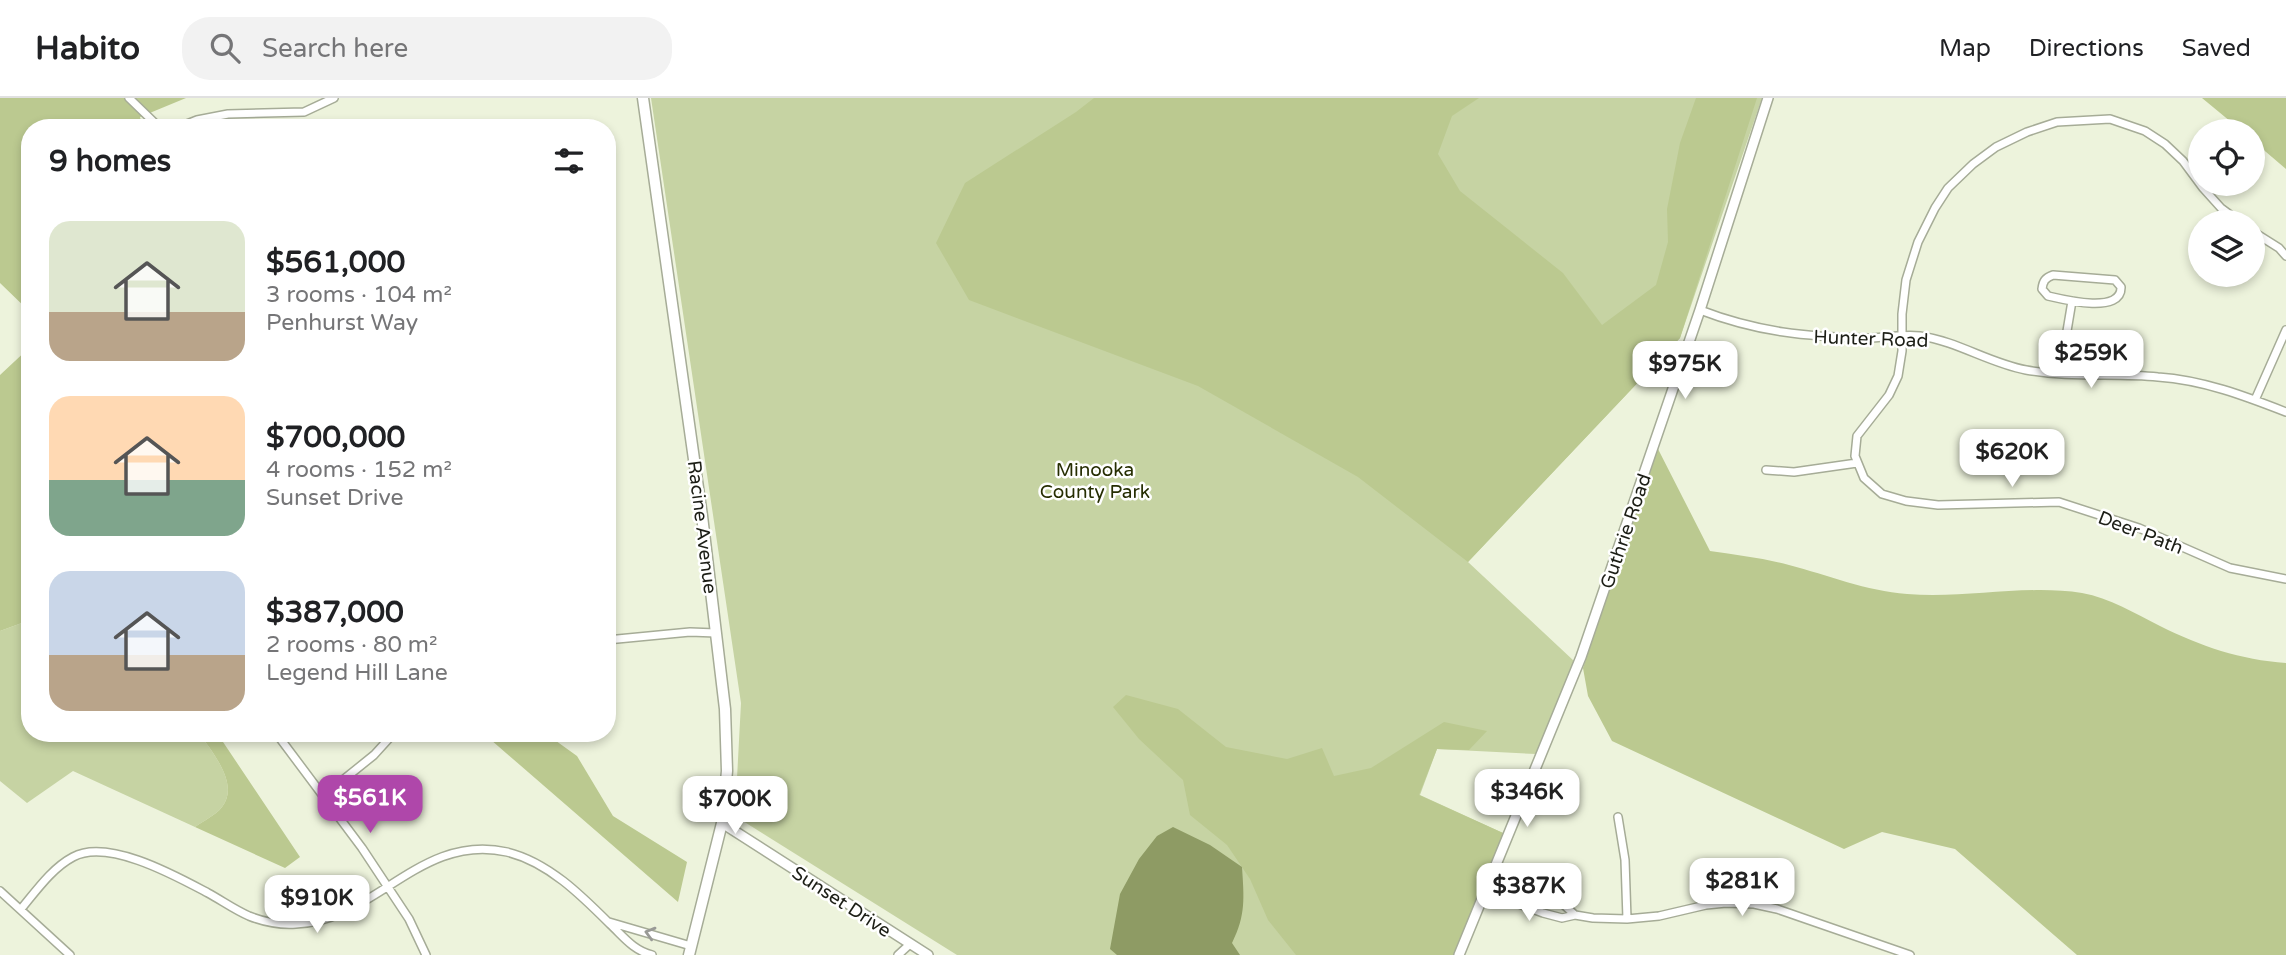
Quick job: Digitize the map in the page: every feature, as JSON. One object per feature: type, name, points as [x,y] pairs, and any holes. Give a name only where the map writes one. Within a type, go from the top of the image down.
[{"type":"main road","name":"Racine Avenue","points":[[643,98],[695,460],[724,698],[727,771],[722,823],[690,951]]},
{"type":"street","points":[[129,98],[151,119]]},
{"type":"street","points":[[202,119],[228,114],[304,112],[334,98]]},
{"type":"street","name":"Guthrie Road","points":[[1459,955],[1594,621],[1700,310],[1768,98]]},
{"type":"street","points":[[1766,470],[1794,472],[1857,463],[1857,436],[1889,395],[1898,376],[1902,351],[1902,314],[1910,261],[1935,208],[1948,188],[1973,164],[1997,147],[2037,127],[2074,120],[2110,119],[2145,131],[2165,144],[2183,161],[2224,210]]},
{"type":"street","points":[[2265,240],[2286,256]]},
{"type":"street","points":[[2053,275],[2108,279],[2115,280],[2122,287],[2118,299],[2109,303],[2072,301],[2048,296],[2042,289],[2046,278],[2053,275]]},
{"type":"street","points":[[2060,373],[2072,301]]},
{"type":"street","name":"Hunter Road","points":[[1700,310],[1777,332],[1826,337],[1919,336],[1948,342],[1985,358],[2025,370],[2160,377],[2230,390],[2286,412]]},
{"type":"street","points":[[2255,400],[2286,330]]},
{"type":"street","name":"Deer Path","points":[[1857,463],[1864,478],[1882,494],[1906,501],[1938,505],[2059,502],[2139,528],[2230,568],[2286,579]]},
{"type":"street","points":[[616,639],[690,632],[716,633]]},
{"type":"street","points":[[283,742],[388,885],[426,955]]},
{"type":"street","points":[[323,796],[374,755],[386,742]]},
{"type":"street","points":[[1618,817],[1625,860],[1627,919]]},
{"type":"street","name":"Sunset Drive","points":[[722,823],[928,955]]},
{"type":"street","points":[[20,909],[64,862],[80,854],[97,851],[110,852],[171,875],[247,915],[284,924],[298,924],[341,913],[444,854],[499,850],[523,857],[545,868],[609,922],[633,947],[652,955]]},
{"type":"street","points":[[1492,875],[1563,904],[1575,915]]},
{"type":"street","points":[[0,891],[70,955]]},
{"type":"street","points":[[1485,891],[1555,917],[1575,915],[1627,919],[1659,916],[1706,905],[1754,904],[1777,909],[1910,955]]},
{"type":"street","points":[[1526,906],[1533,892]]},
{"type":"street","points":[[609,922],[690,951]]},
{"type":"street","points":[[898,955],[910,944]]},
{"type":"green space","name":"Minooka County Park","points":[[651,98],[1762,98],[1680,338],[1468,562],[1574,661],[1536,754],[1437,749],[1420,795],[1503,833],[1454,955],[957,955],[735,816],[741,703]]},
{"type":"green space","points":[[21,623],[21,742],[205,742],[226,778],[227,798],[222,807],[195,827],[73,771],[27,803],[0,781],[0,631]]},
{"type":"shaded area","points":[[0,98],[186,98],[141,119],[21,119],[21,303],[0,283]]},
{"type":"shaded area","points":[[1094,98],[1479,98],[1452,116],[1438,154],[1460,191],[1563,273],[1602,325],[1656,285],[1668,242],[1667,209],[1680,143],[1696,98],[1757,98],[1680,338],[1468,562],[1358,477],[1198,386],[969,300],[936,243],[965,183]]},
{"type":"shaded area","points":[[2202,98],[2286,98],[2286,169],[2265,151],[2265,119],[2227,119]]},
{"type":"shaded area","points":[[21,355],[21,623],[0,631],[0,375]]},
{"type":"shaded area","points":[[1658,449],[1710,551],[1779,563],[1862,586],[1907,594],[1951,595],[2039,590],[2082,593],[2112,602],[2206,646],[2253,659],[2286,663],[2286,955],[2077,955],[1955,849],[1882,832],[1844,849],[1612,741],[1588,696],[1583,668]]},
{"type":"shaded area","points":[[1126,695],[1178,709],[1226,747],[1287,759],[1322,748],[1334,776],[1371,768],[1444,722],[1487,731],[1469,750],[1437,749],[1419,795],[1503,833],[1454,955],[1296,955],[1268,920],[1250,879],[1227,845],[1190,815],[1183,780],[1139,739],[1113,707]]},
{"type":"shaded area","points":[[205,742],[223,742],[300,857],[285,868],[195,827],[222,807],[227,798],[226,778]]},
{"type":"shaded area","points":[[493,742],[558,742],[577,756],[613,816],[687,862],[678,902]]},
{"type":"shaded area","points":[[1173,827],[1210,845],[1242,867],[1243,906],[1240,924],[1232,943],[1240,955],[1117,955],[1110,949],[1120,894],[1139,859],[1157,836]]}]
